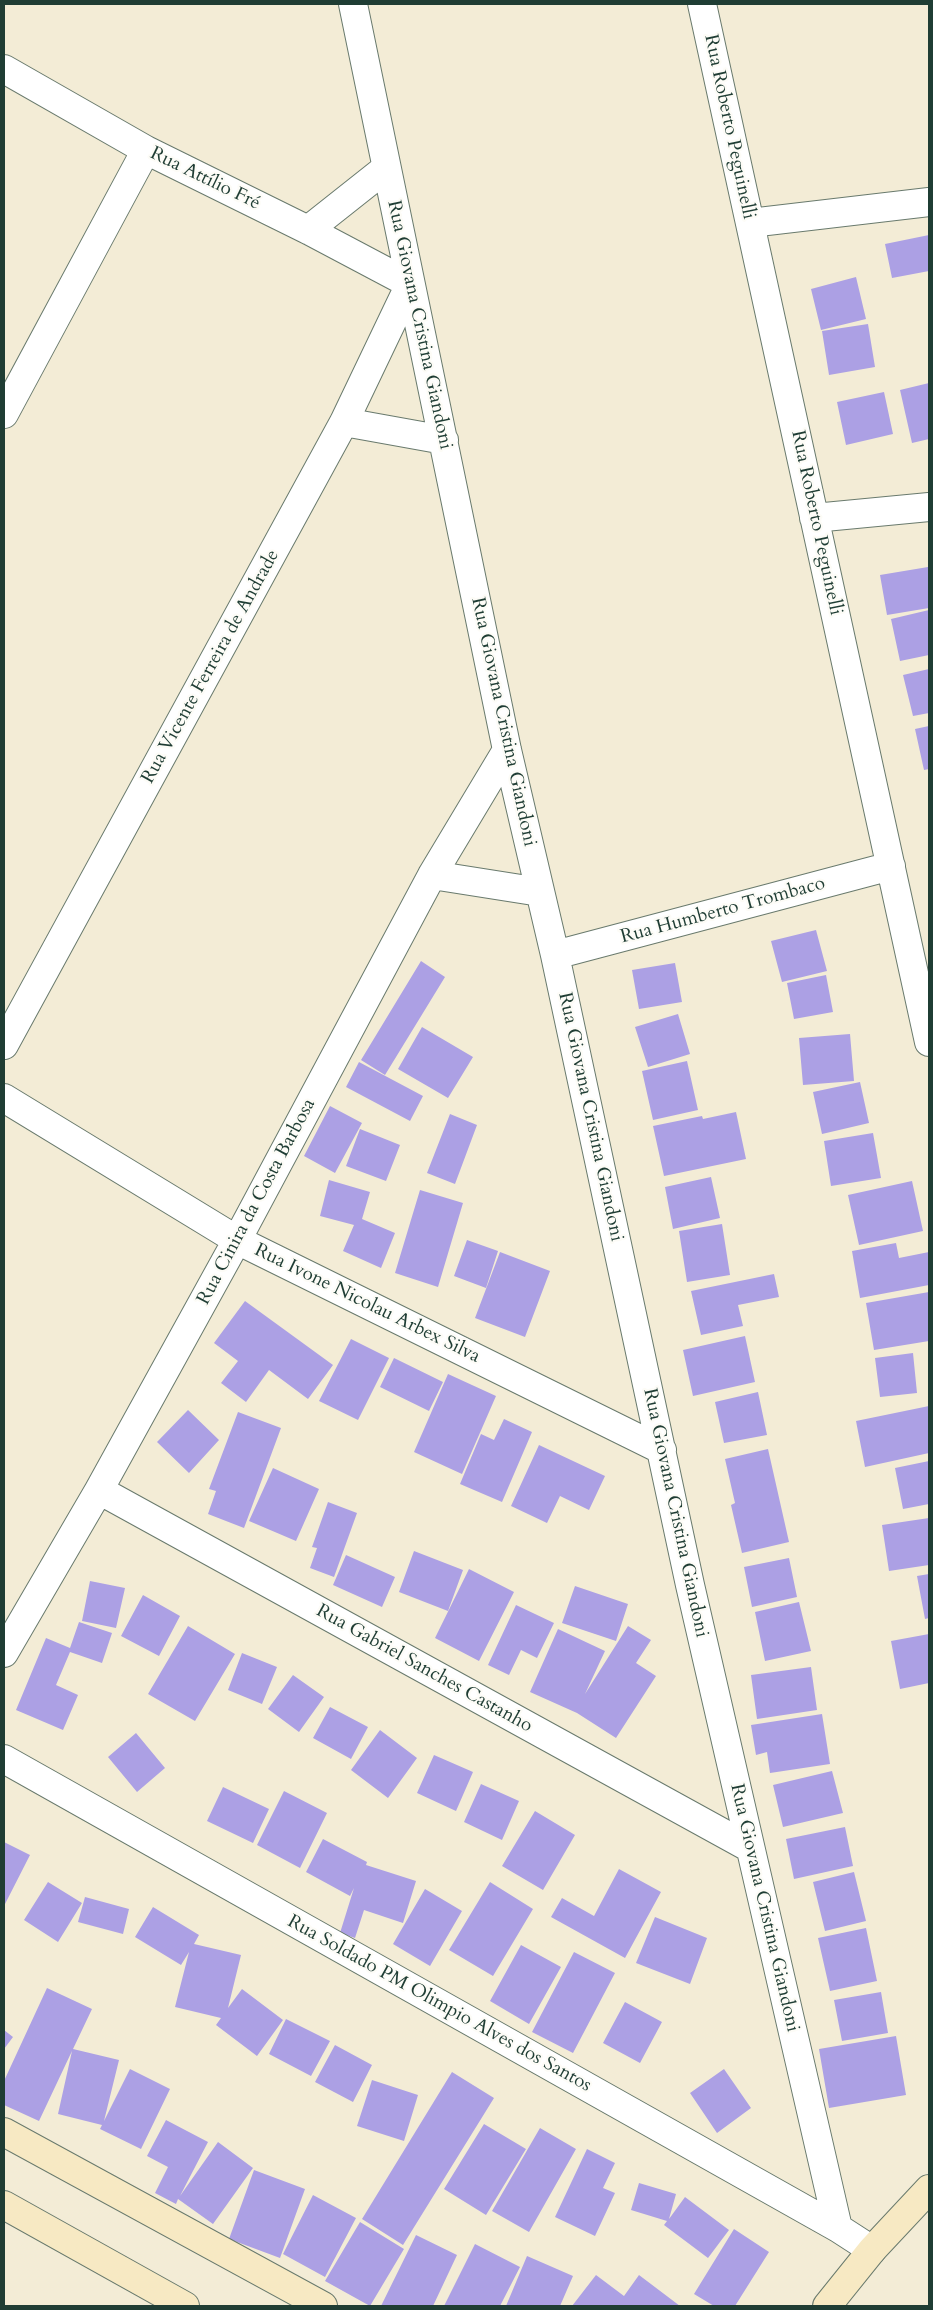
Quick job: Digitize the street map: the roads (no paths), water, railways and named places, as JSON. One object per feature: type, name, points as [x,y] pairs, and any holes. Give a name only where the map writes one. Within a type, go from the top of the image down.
[{"type":"street","name":"Rua Giovana Cristina Giandoni","points":[[353,4],[385,168],[444,440],[507,750],[555,955],[690,1585],[838,2228]]},
{"type":"street","name":"Rua Roberto Peguinelli","points":[[702,4],[929,1042]]},
{"type":"street","name":"Rua Attílio Fré","points":[[4,69],[146,150],[308,230],[410,284]]},
{"type":"street","points":[[4,414],[146,150]]},
{"type":"street","points":[[308,230],[385,168]]},
{"type":"street","points":[[750,223],[929,202]]},
{"type":"street","name":"Rua Vicente Ferreira de Andrade","points":[[4,1045],[344,422],[410,284]]},
{"type":"street","points":[[344,422],[444,440]]},
{"type":"street","points":[[814,518],[929,507]]},
{"type":"street","name":"Rua Cinira da Costa Barbosa","points":[[4,1653],[98,1490],[237,1240],[432,875],[507,750]]},
{"type":"street","name":"Rua Humberto Trombaco","points":[[555,955],[891,866]]},
{"type":"street","points":[[432,875],[540,892]]},
{"type":"street","name":"Rua Ivone Nicolau Arbex Silva","points":[[4,1098],[237,1240],[662,1450]]},
{"type":"street","name":"Rua Gabriel Sanches Castanho","points":[[98,1490],[750,1848]]},
{"type":"street","name":"Rua Soldado PM Olimpio Alves dos Santos","points":[[4,1759],[838,2228],[872,2250]]},
{"type":"street","points":[[4,2132],[273,2277],[323,2306]]},
{"type":"street","points":[[827,2306],[872,2250],[929,2189]]},
{"type":"street","points":[[4,2205],[185,2306]]}]
